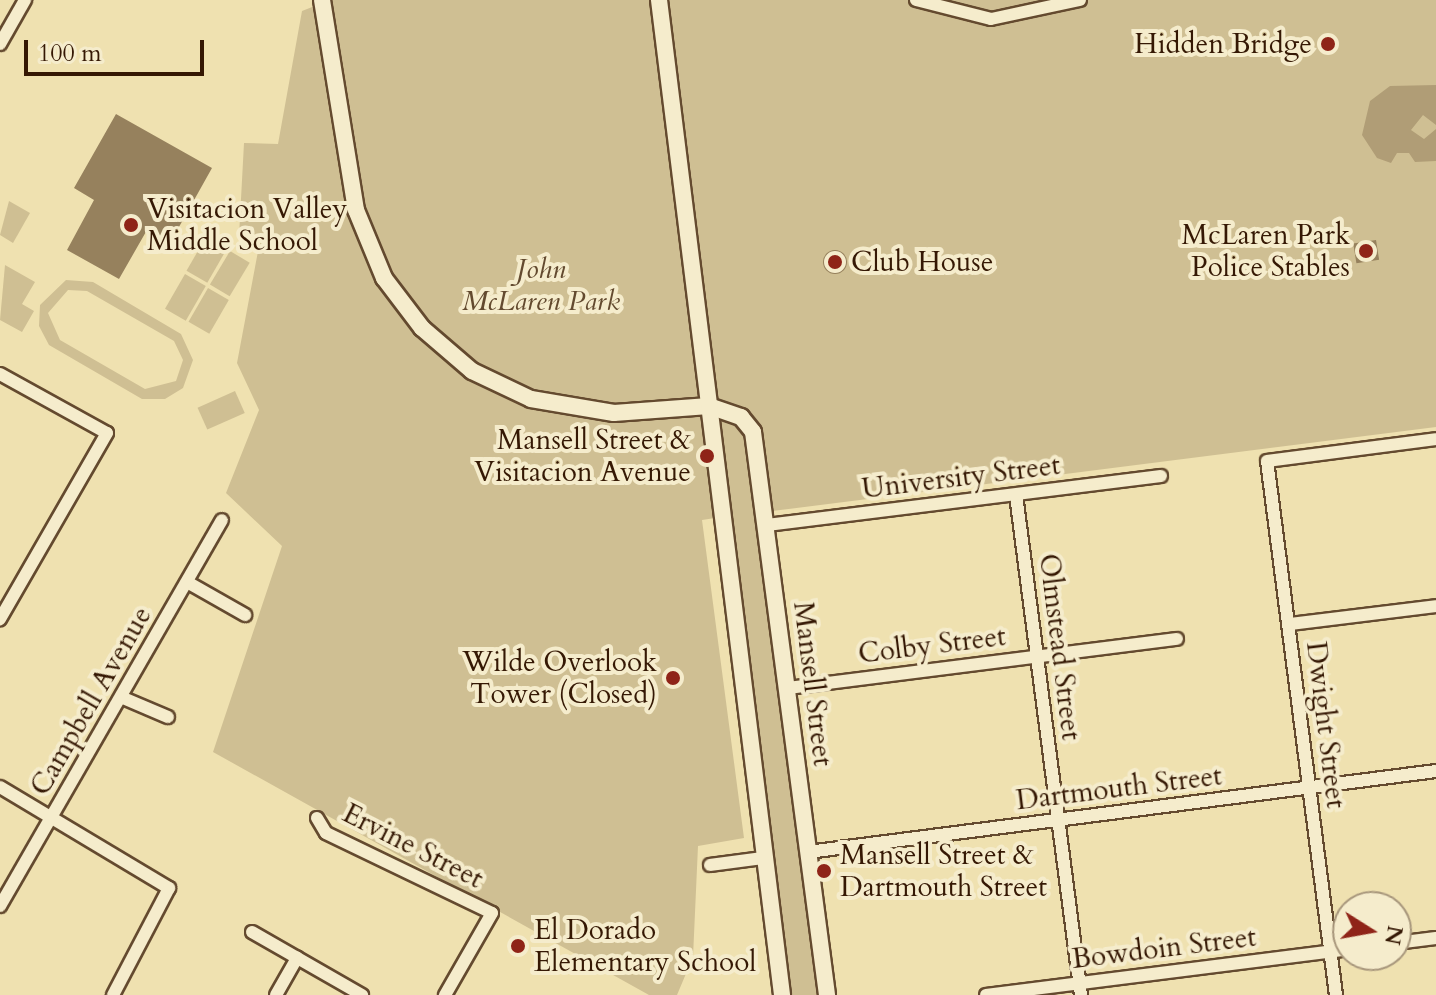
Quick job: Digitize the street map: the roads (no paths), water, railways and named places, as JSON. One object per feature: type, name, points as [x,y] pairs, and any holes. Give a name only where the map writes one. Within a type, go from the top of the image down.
[{"type":"street","points":[[0,44],[25,0]]},
{"type":"street","points":[[322,0],[356,210],[384,278],[422,328],[472,371],[550,404],[614,413],[709,406]]},
{"type":"street","points":[[659,0],[782,995]]},
{"type":"street","points":[[916,0],[991,19],[1080,0]]},
{"type":"street","points":[[0,374],[107,433],[0,619]]},
{"type":"street","name":"Mansell Street","points":[[709,406],[741,417],[753,432],[827,995]]},
{"type":"street","name":"Dwight Street","points":[[1336,995],[1267,461],[1436,439]]},
{"type":"street","name":"University Street","points":[[767,525],[1161,476]]},
{"type":"street","name":"Olmstead Street","points":[[1016,495],[1080,989]]},
{"type":"street","name":"Campbell Avenue","points":[[0,906],[222,520]]},
{"type":"street","points":[[187,582],[245,615]]},
{"type":"street","points":[[1290,624],[1436,606]]},
{"type":"street","name":"Colby Street","points":[[788,688],[1177,639]]},
{"type":"street","points":[[121,697],[168,717]]},
{"type":"street","name":"Dartmouth Street","points":[[808,852],[1436,771]]},
{"type":"street","points":[[0,787],[169,888],[113,995]]},
{"type":"street","name":"Ervine Street","points":[[317,818],[326,833],[492,913],[445,995]]},
{"type":"street","points":[[710,865],[763,858]]},
{"type":"street","points":[[252,932],[362,995]]},
{"type":"street","points":[[1412,941],[1436,938]]},
{"type":"street","name":"Bowdoin Street","points":[[986,995],[1080,989],[1330,951]]},
{"type":"street","points":[[276,995],[297,958]]},
{"type":"place","name":"Hidden Bridge","points":[[1328,44]]},
{"type":"place","name":"Visitacion Valley Middle School","points":[[131,225]]},
{"type":"place","name":"McLaren Park Police Stables","points":[[1366,251]]},
{"type":"place","name":"Club House","points":[[835,262]]},
{"type":"place","name":"Mansell Street & Visitacion Avenue","points":[[707,456]]},
{"type":"place","name":"Wilde Overlook Tower (Closed)","points":[[673,678]]},
{"type":"place","name":"Mansell Street & Dartmouth Street","points":[[824,871]]},
{"type":"place","name":"El Dorado Elementary School","points":[[518,946]]},
{"type":"park label","name":"John McLaren Park","points":[[541,285]]}]
